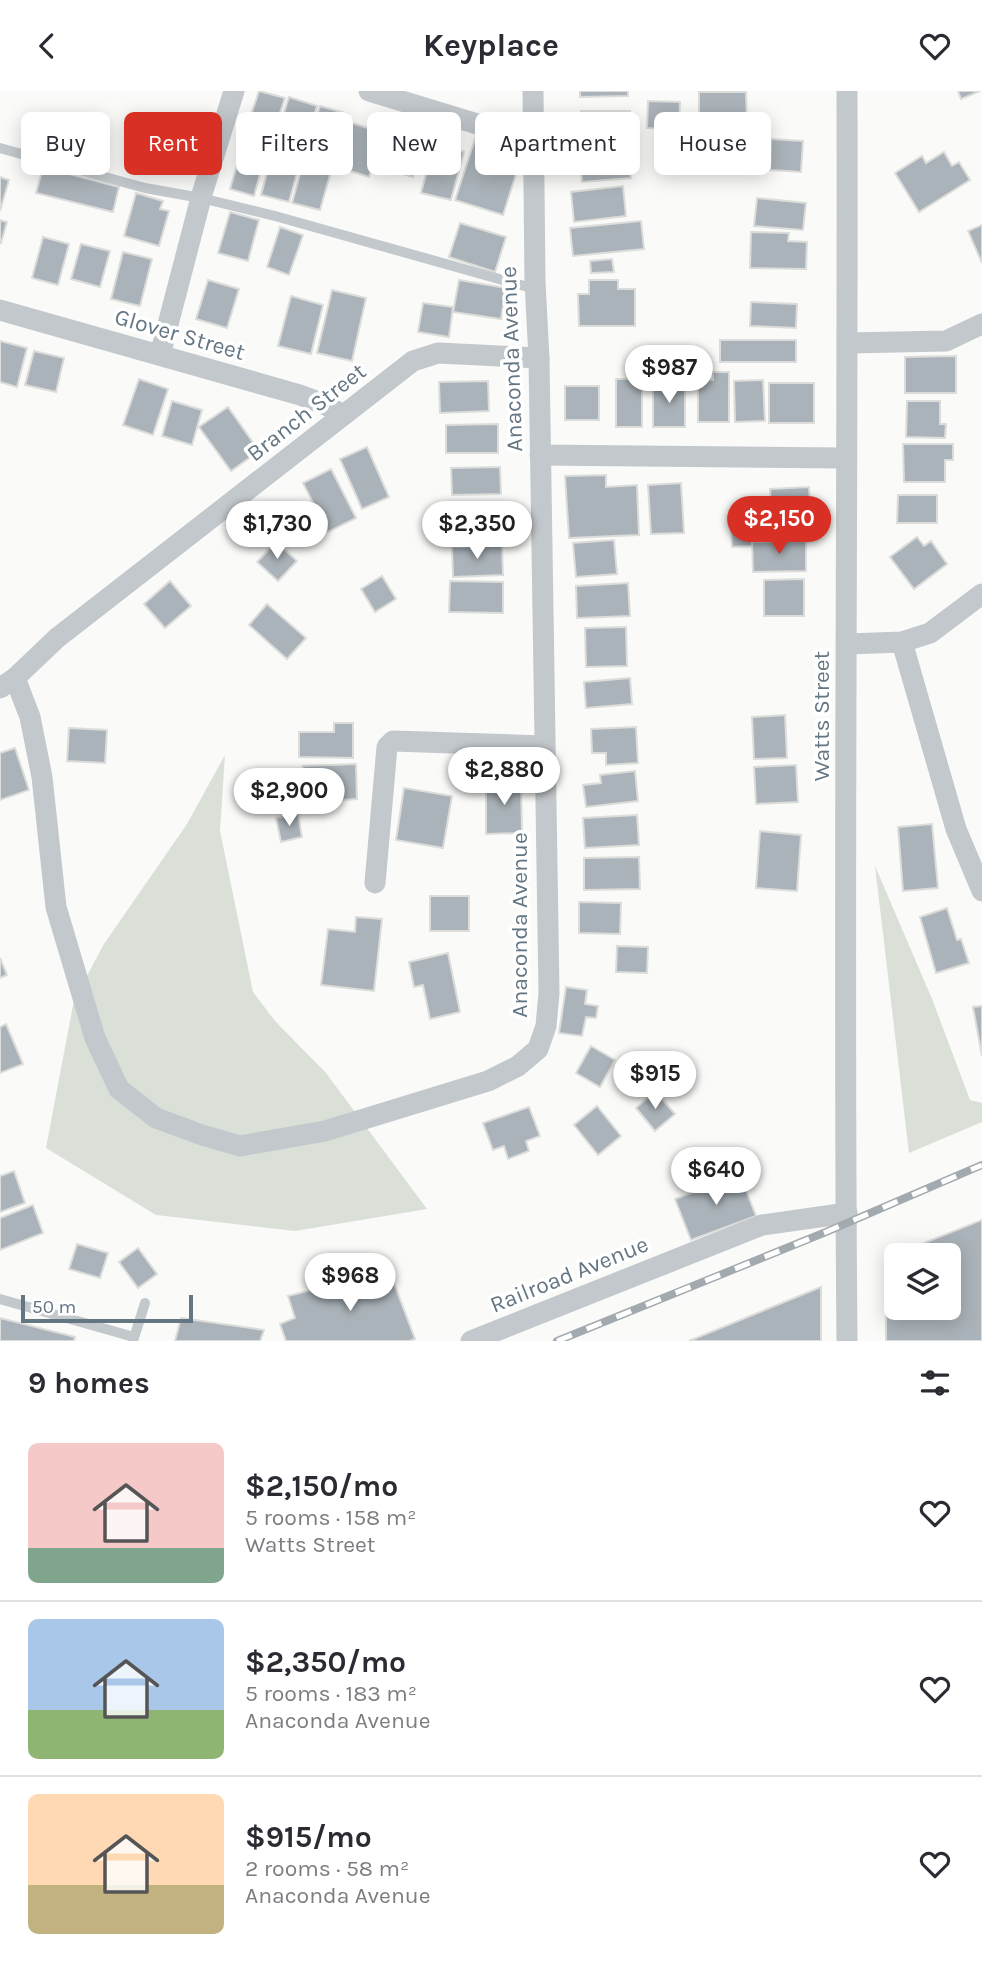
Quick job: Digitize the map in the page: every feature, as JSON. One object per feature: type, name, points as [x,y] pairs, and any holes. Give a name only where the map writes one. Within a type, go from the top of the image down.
[{"type":"street","points":[[160,355],[201,198],[234,91]]},
{"type":"street","points":[[369,91],[475,123]]},
{"type":"street","name":"Anaconda Avenue","points":[[533,91],[533,112]]},
{"type":"street","name":"Watts Street","points":[[847,91],[847,1341]]},
{"type":"street","name":"Anaconda Avenue","points":[[8,683],[30,717],[42,777],[56,907],[95,1038],[119,1089],[156,1118],[240,1146],[325,1131],[488,1081],[517,1066],[538,1049],[547,1026],[549,993],[533,175]]},
{"type":"street","name":"Glover Street","points":[[0,310],[300,395],[343,415]]},
{"type":"street","points":[[848,343],[946,341],[982,324]]},
{"type":"street","name":"Branch Street","points":[[8,683],[57,638],[413,361],[438,353],[539,358]]},
{"type":"street","points":[[540,456],[845,458]]},
{"type":"street","points":[[848,644],[902,642],[930,633],[982,594]]},
{"type":"street","points":[[902,642],[956,829],[982,891]]},
{"type":"street","points":[[375,883],[387,747],[393,741],[544,746]]},
{"type":"street","name":"Railroad Avenue","points":[[471,1341],[762,1225],[847,1213]]},
{"type":"lane","points":[[0,148],[145,188],[275,216],[535,289]]},
{"type":"lane","points":[[0,1299],[133,1339],[145,1303]]},
{"type":"shaded area","points":[[225,755],[220,831],[253,992],[275,1021],[326,1073],[427,1209],[295,1231],[156,1215],[46,1148],[74,1000],[104,944],[187,824]]},
{"type":"shaded area","points":[[875,866],[932,999],[970,1100],[982,1103],[982,1122],[909,1153]]},
{"type":"building","points":[[259,91],[285,98],[280,112],[252,112]]},
{"type":"building","points":[[580,91],[628,91],[628,96],[580,97]]},
{"type":"building","points":[[958,91],[980,91],[961,99]]},
{"type":"building","points":[[699,92],[746,92],[747,112],[699,112]]},
{"type":"building","points":[[289,97],[317,106],[315,112],[284,112]]},
{"type":"building","points":[[648,101],[680,102],[680,112],[654,112],[654,128],[647,128]]},
{"type":"building","points":[[320,106],[341,112],[318,112]]},
{"type":"building","points":[[581,111],[630,111],[630,112]]},
{"type":"building","points":[[353,123],[367,128],[369,177],[353,172]]},
{"type":"building","points":[[475,139],[475,175],[516,175],[503,215],[455,200]]},
{"type":"building","points":[[771,139],[803,141],[801,172],[771,170]]},
{"type":"building","points":[[944,152],[952,166],[959,162],[970,180],[919,212],[895,173],[922,156],[926,163]]},
{"type":"building","points":[[236,169],[236,175],[260,175],[254,196],[230,189]]},
{"type":"building","points":[[41,175],[73,175],[119,187],[113,212],[36,193]]},
{"type":"building","points":[[266,175],[296,175],[289,202],[261,195]]},
{"type":"building","points":[[300,175],[330,175],[320,210],[292,203]]},
{"type":"building","points":[[426,175],[458,175],[451,200],[421,193]]},
{"type":"building","points":[[581,175],[631,175],[631,178],[582,182]]},
{"type":"building","points":[[0,177],[9,180],[0,211]]},
{"type":"building","points":[[623,186],[626,216],[574,222],[571,192]]},
{"type":"building","points":[[136,193],[163,201],[160,209],[169,211],[159,246],[124,236]]},
{"type":"building","points":[[757,198],[806,203],[803,230],[754,226]]},
{"type":"building","points":[[230,212],[259,220],[248,261],[218,253]]},
{"type":"building","points":[[0,220],[7,222],[1,243],[0,242]]},
{"type":"building","points":[[641,221],[644,249],[573,256],[570,228]]},
{"type":"building","points":[[460,223],[506,237],[495,272],[449,257]]},
{"type":"building","points":[[982,225],[982,263],[968,231]]},
{"type":"building","points":[[280,227],[303,235],[289,275],[267,267]]},
{"type":"building","points":[[751,232],[789,233],[788,241],[807,242],[806,269],[750,268]]},
{"type":"building","points":[[43,237],[69,244],[58,285],[32,278]]},
{"type":"building","points":[[81,244],[110,251],[100,287],[71,279]]},
{"type":"building","points":[[123,252],[152,259],[140,306],[111,299]]},
{"type":"building","points":[[612,259],[614,272],[591,273],[590,261]]},
{"type":"building","points":[[208,280],[239,289],[227,328],[196,319]]},
{"type":"building","points":[[459,280],[506,288],[501,319],[453,312]]},
{"type":"building","points":[[589,280],[618,280],[618,289],[635,289],[635,326],[579,326],[578,294],[589,294]]},
{"type":"building","points":[[332,290],[366,298],[352,361],[317,353]]},
{"type":"building","points":[[291,296],[323,305],[311,354],[278,346]]},
{"type":"building","points":[[751,302],[797,304],[796,328],[750,326]]},
{"type":"building","points":[[423,303],[453,307],[449,337],[418,332]]},
{"type":"building","points":[[720,340],[796,340],[796,362],[720,362]]},
{"type":"building","points":[[0,341],[27,348],[17,387],[0,382]]},
{"type":"building","points":[[34,351],[64,358],[56,392],[25,385]]},
{"type":"building","points":[[956,356],[956,393],[905,393],[905,357]]},
{"type":"building","points":[[713,372],[729,372],[729,422],[698,422],[698,380],[713,380]]},
{"type":"building","points":[[139,379],[168,389],[153,435],[123,425]]},
{"type":"building","points":[[616,379],[642,379],[642,427],[616,427]]},
{"type":"building","points":[[763,380],[765,421],[735,422],[734,381]]},
{"type":"building","points":[[488,381],[489,411],[440,413],[439,382]]},
{"type":"building","points":[[653,383],[685,383],[685,427],[653,427]]},
{"type":"building","points":[[769,383],[814,383],[814,423],[769,423]]},
{"type":"building","points":[[565,386],[599,386],[599,420],[565,420]]},
{"type":"building","points":[[172,401],[202,410],[192,445],[162,436]]},
{"type":"building","points":[[907,401],[940,401],[940,424],[946,424],[945,438],[906,437]]},
{"type":"building","points":[[228,407],[259,451],[231,471],[199,427]]},
{"type":"building","points":[[498,424],[498,453],[446,453],[446,425]]},
{"type":"building","points":[[903,444],[953,444],[953,460],[945,460],[945,482],[904,482]]},
{"type":"building","points":[[367,447],[389,497],[362,509],[340,459]]},
{"type":"building","points":[[500,467],[501,494],[452,495],[451,468]]},
{"type":"building","points":[[331,469],[356,518],[328,532],[303,483]]},
{"type":"building","points":[[606,475],[606,487],[637,485],[639,535],[569,538],[565,476]]},
{"type":"building","points":[[681,483],[684,533],[651,534],[648,485]]},
{"type":"building","points":[[809,487],[811,527],[772,529],[770,489]]},
{"type":"building","points":[[898,495],[937,495],[937,523],[897,523]]},
{"type":"building","points":[[500,510],[501,535],[462,537],[461,512]]},
{"type":"building","points":[[751,525],[752,546],[732,547],[731,526]]},
{"type":"building","points":[[917,537],[924,546],[931,541],[947,564],[914,589],[890,557]]},
{"type":"building","points":[[614,540],[617,574],[576,577],[573,543]]},
{"type":"building","points":[[806,541],[806,571],[753,572],[752,542]]},
{"type":"building","points":[[276,542],[297,561],[278,581],[257,562]]},
{"type":"building","points":[[502,545],[503,575],[453,577],[452,547]]},
{"type":"building","points":[[382,576],[396,599],[375,612],[361,589]]},
{"type":"building","points":[[804,579],[804,616],[764,616],[764,580]]},
{"type":"building","points":[[170,581],[191,606],[165,628],[144,604]]},
{"type":"building","points":[[450,581],[503,582],[503,613],[449,612]]},
{"type":"building","points":[[628,583],[630,616],[577,618],[576,586]]},
{"type":"building","points":[[267,604],[306,638],[287,659],[249,625]]},
{"type":"building","points":[[626,627],[627,666],[586,667],[585,628]]},
{"type":"building","points":[[630,678],[632,704],[586,708],[584,682]]},
{"type":"building","points":[[785,715],[787,758],[754,759],[752,717]]},
{"type":"building","points":[[334,723],[353,723],[353,758],[299,757],[299,732],[334,732]]},
{"type":"building","points":[[636,727],[638,763],[606,765],[606,753],[592,753],[591,729]]},
{"type":"building","points":[[69,728],[107,730],[105,763],[67,761]]},
{"type":"building","points":[[15,748],[29,790],[0,800],[0,753]]},
{"type":"building","points":[[356,764],[357,799],[327,801],[328,810],[305,811],[303,766]]},
{"type":"building","points":[[796,765],[798,802],[756,804],[754,767]]},
{"type":"building","points":[[635,771],[638,801],[586,807],[583,785],[601,783],[600,775]]},
{"type":"building","points":[[486,780],[521,780],[522,833],[486,834]]},
{"type":"building","points":[[404,788],[452,796],[443,848],[396,840]]},
{"type":"building","points":[[298,814],[302,837],[281,842],[276,818]]},
{"type":"building","points":[[637,815],[639,845],[585,848],[583,818]]},
{"type":"building","points":[[932,824],[938,888],[903,891],[898,827]]},
{"type":"building","points":[[760,831],[801,835],[797,891],[756,888]]},
{"type":"building","points":[[639,857],[640,889],[584,890],[584,858]]},
{"type":"building","points":[[430,896],[469,896],[469,931],[430,931]]},
{"type":"building","points":[[579,902],[621,903],[620,934],[579,933]]},
{"type":"building","points":[[947,908],[957,940],[961,939],[969,963],[936,973],[920,917]]},
{"type":"building","points":[[356,917],[382,919],[374,991],[321,985],[328,929],[355,932]]},
{"type":"building","points":[[617,946],[648,947],[647,973],[616,972]]},
{"type":"building","points":[[448,953],[460,1012],[430,1019],[423,985],[414,987],[409,962]]},
{"type":"building","points":[[0,958],[7,975],[0,978]]},
{"type":"building","points":[[566,987],[587,990],[585,1004],[598,1006],[596,1018],[586,1017],[582,1036],[559,1033]]},
{"type":"building","points":[[982,1006],[982,1056],[973,1007]]},
{"type":"building","points":[[6,1024],[23,1064],[0,1073],[0,1027]]},
{"type":"building","points":[[591,1046],[615,1060],[600,1087],[576,1073]]},
{"type":"building","points":[[655,1091],[675,1114],[655,1131],[636,1108]]},
{"type":"building","points":[[597,1106],[621,1136],[598,1155],[574,1125]]},
{"type":"building","points":[[529,1107],[540,1136],[526,1141],[529,1151],[508,1159],[504,1146],[493,1150],[483,1123]]},
{"type":"building","points":[[14,1171],[25,1203],[0,1212],[0,1176]]},
{"type":"building","points":[[740,1175],[756,1216],[691,1240],[675,1199]]},
{"type":"building","points":[[33,1205],[43,1233],[0,1250],[0,1218]]},
{"type":"building","points":[[982,1220],[982,1341],[886,1341],[886,1320],[961,1320],[961,1243],[924,1243]]},
{"type":"building","points":[[77,1244],[108,1253],[100,1278],[69,1269]]},
{"type":"building","points":[[138,1248],[157,1274],[138,1288],[119,1262]]},
{"type":"building","points":[[389,1270],[415,1339],[286,1341],[280,1324],[295,1318],[288,1296]]},
{"type":"building","points":[[821,1287],[821,1341],[689,1341]]},
{"type":"building","points":[[0,1318],[75,1337],[74,1341],[0,1341]]},
{"type":"building","points":[[181,1318],[264,1330],[260,1341],[175,1341]]},
{"type":"railway","points":[[557,1341],[826,1232],[982,1165]]}]
